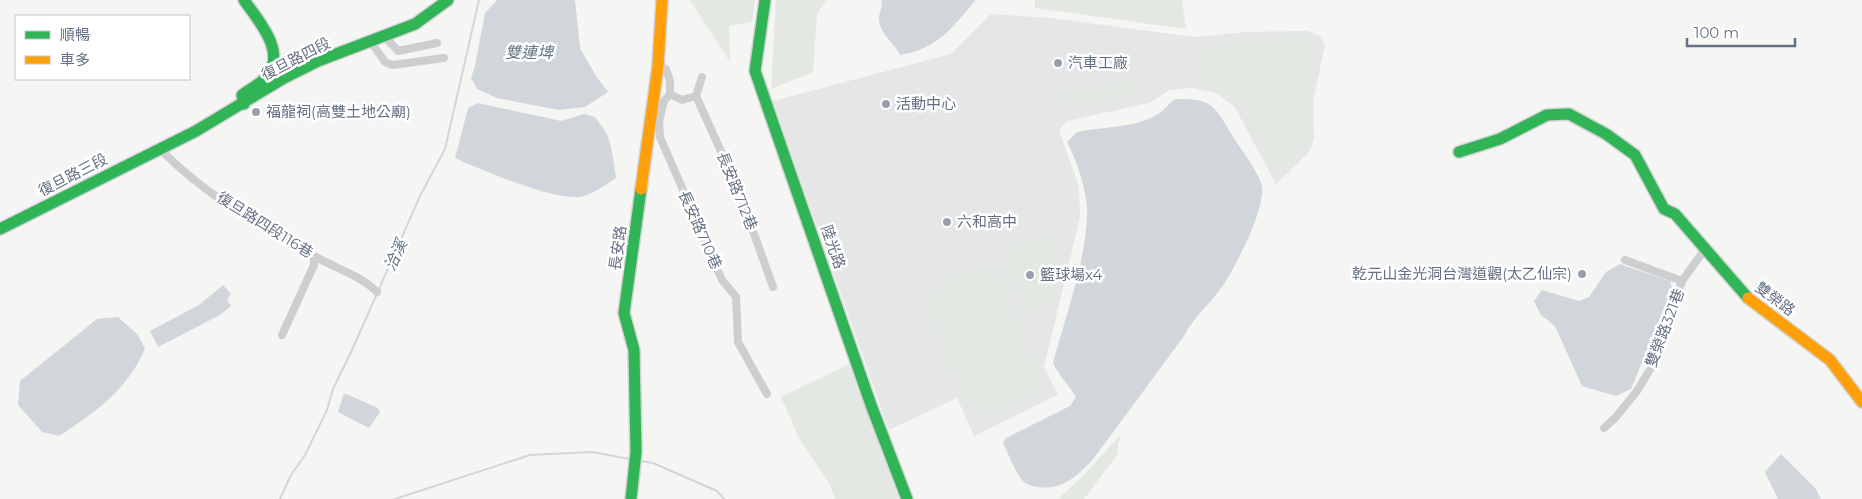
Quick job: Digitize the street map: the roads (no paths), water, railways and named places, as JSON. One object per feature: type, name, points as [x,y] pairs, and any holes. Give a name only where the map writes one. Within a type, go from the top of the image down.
[{"type":"street","points":[[244,0],[272,44],[274,57],[272,67],[266,78],[242,95],[244,104]]},
{"type":"street","name":"復旦路四段","points":[[160,149],[244,104],[284,78],[318,61],[414,24],[448,0]]},
{"type":"street","name":"長安路","points":[[632,499],[636,452],[634,350],[624,313],[658,66],[662,0]]},
{"type":"street","name":"陸光路","points":[[765,0],[756,71],[871,405],[907,499]]},
{"type":"street","points":[[384,36],[398,51],[437,43]]},
{"type":"street","points":[[371,42],[385,62],[393,66],[444,58]]},
{"type":"street","points":[[658,66],[666,69],[670,81],[670,94],[682,100],[696,96],[702,77]]},
{"type":"street","name":"長安路710巷","points":[[670,94],[664,102],[659,122],[660,137],[722,280],[736,297],[738,342],[767,394]]},
{"type":"street","name":"長安路712巷","points":[[696,96],[738,189],[773,287]]},
{"type":"street","name":"雙榮路","points":[[1459,152],[1500,139],[1547,115],[1558,112],[1570,114],[1606,134],[1635,155],[1664,209],[1675,214],[1742,294],[1830,360],[1862,402]]},
{"type":"street","name":"復旦路三段","points":[[0,230],[160,149]]},
{"type":"street","name":"復旦路四段116巷","points":[[160,149],[179,169],[230,205],[377,292]]},
{"type":"street","name":"雙榮路321巷","points":[[1604,428],[1616,418],[1637,391],[1655,361],[1682,281],[1705,249]]},
{"type":"street","points":[[282,335],[314,265],[314,256]]},
{"type":"street","points":[[1625,260],[1646,270],[1674,276],[1682,281]]},
{"type":"water","name":"雙連埤","points":[[497,0],[575,0],[580,48],[596,76],[608,92],[585,107],[559,110],[497,98],[477,89],[471,78],[485,13]]},
{"type":"water","points":[[881,0],[975,1],[959,20],[934,43],[900,55],[880,26]]},
{"type":"water","points":[[1175,99],[1205,102],[1212,106],[1222,118],[1252,165],[1261,183],[1260,206],[1255,222],[1241,254],[1225,282],[1094,458],[1063,484],[1047,488],[1028,484],[1018,474],[1003,443],[1006,438],[1070,406],[1076,397],[1053,363],[1079,270],[1086,233],[1086,197],[1081,177],[1067,142],[1077,132],[1142,121],[1161,112]]},
{"type":"water","points":[[478,103],[561,121],[584,114],[595,117],[606,132],[613,156],[616,178],[588,195],[567,197],[516,183],[455,158],[468,108]]},
{"type":"water","points":[[1620,264],[1670,281],[1672,289],[1631,389],[1616,396],[1582,386],[1555,326],[1541,315],[1534,301],[1542,290],[1579,301],[1589,297],[1606,272]]},
{"type":"water","points":[[223,285],[231,294],[227,300],[231,306],[220,315],[158,347],[150,331],[199,305]]},
{"type":"water","points":[[118,317],[138,335],[145,349],[138,364],[120,388],[86,418],[59,436],[42,432],[18,405],[20,381],[97,319]]},
{"type":"water","points":[[344,393],[378,408],[380,412],[369,428],[338,412]]},
{"type":"water","points":[[1781,454],[1816,489],[1821,499],[1778,499],[1765,472]]},
{"type":"waterway","name":"洽溪","points":[[280,499],[291,475],[305,455],[327,410],[333,389],[421,194],[445,149],[479,0]]},
{"type":"waterway","points":[[395,499],[530,455],[592,452],[630,459]]},
{"type":"waterway","points":[[640,461],[653,463],[717,491],[724,499]]},
{"type":"place","name":"汽車工廠","points":[[1058,63]]},
{"type":"place","name":"活動中心","points":[[886,104]]},
{"type":"place","name":"福龍祠(高雙土地公廟)","points":[[256,112]]},
{"type":"place","name":"六和高中","points":[[947,222]]},
{"type":"place","name":"乾元山金光洞台灣道觀(太乙仙宗)","points":[[1582,274]]},
{"type":"place","name":"籃球場x4","points":[[1030,275]]}]
